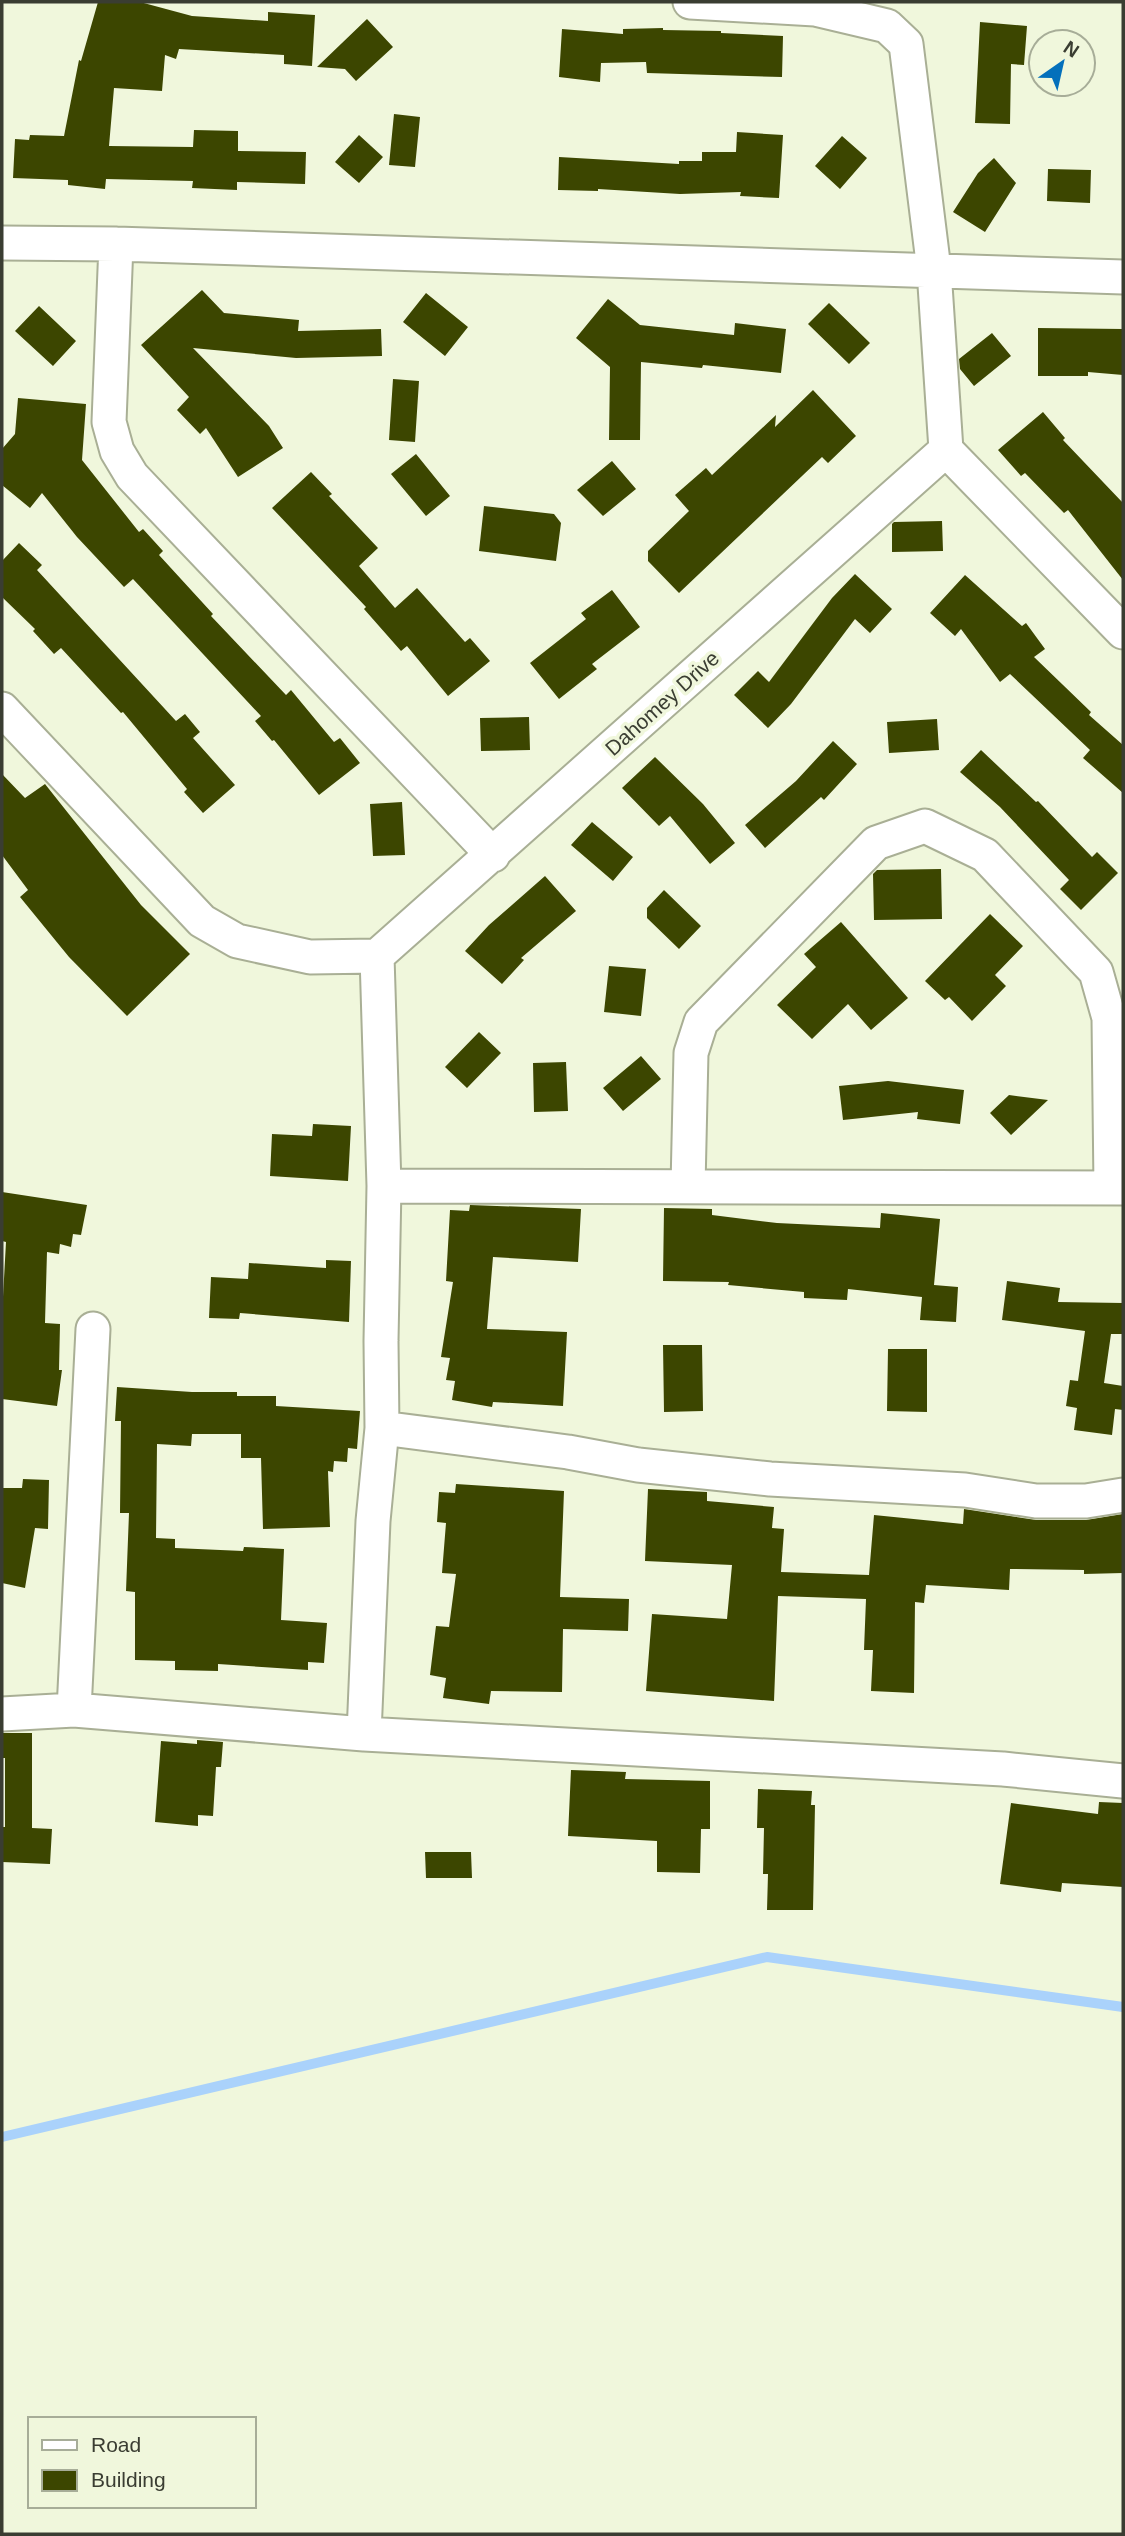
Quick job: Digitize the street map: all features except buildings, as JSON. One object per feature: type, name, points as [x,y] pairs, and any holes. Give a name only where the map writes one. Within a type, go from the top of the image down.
[{"type":"street","points":[[690,2],[815,9],[887,26],[906,44],[934,270],[946,450],[1123,632]]},
{"type":"street","points":[[2,243],[116,244],[1123,276]]},
{"type":"street","points":[[116,244],[110,422],[117,450],[132,476],[493,855]]},
{"type":"street","name":"Dahomey Drive","points":[[377,956],[946,450]]},
{"type":"street","points":[[2,709],[202,921],[237,941],[310,957],[377,956],[384,1186],[382,1428],[373,1521],[364,1734]]},
{"type":"street","points":[[384,1186],[1117,1187],[1109,1018],[1096,972],[985,855],[925,825],[877,843],[701,1022],[691,1054],[688,1185]]},
{"type":"street","points":[[74,1710],[93,1329]]},
{"type":"street","points":[[382,1428],[568,1452],[638,1465],[770,1479],[965,1490],[1036,1501],[1086,1500],[1123,1495]]},
{"type":"street","points":[[2,1714],[74,1710],[364,1734],[1003,1769],[1123,1781]]},
{"type":"waterway","points":[[2,2137],[767,1957],[1123,2007]]}]
